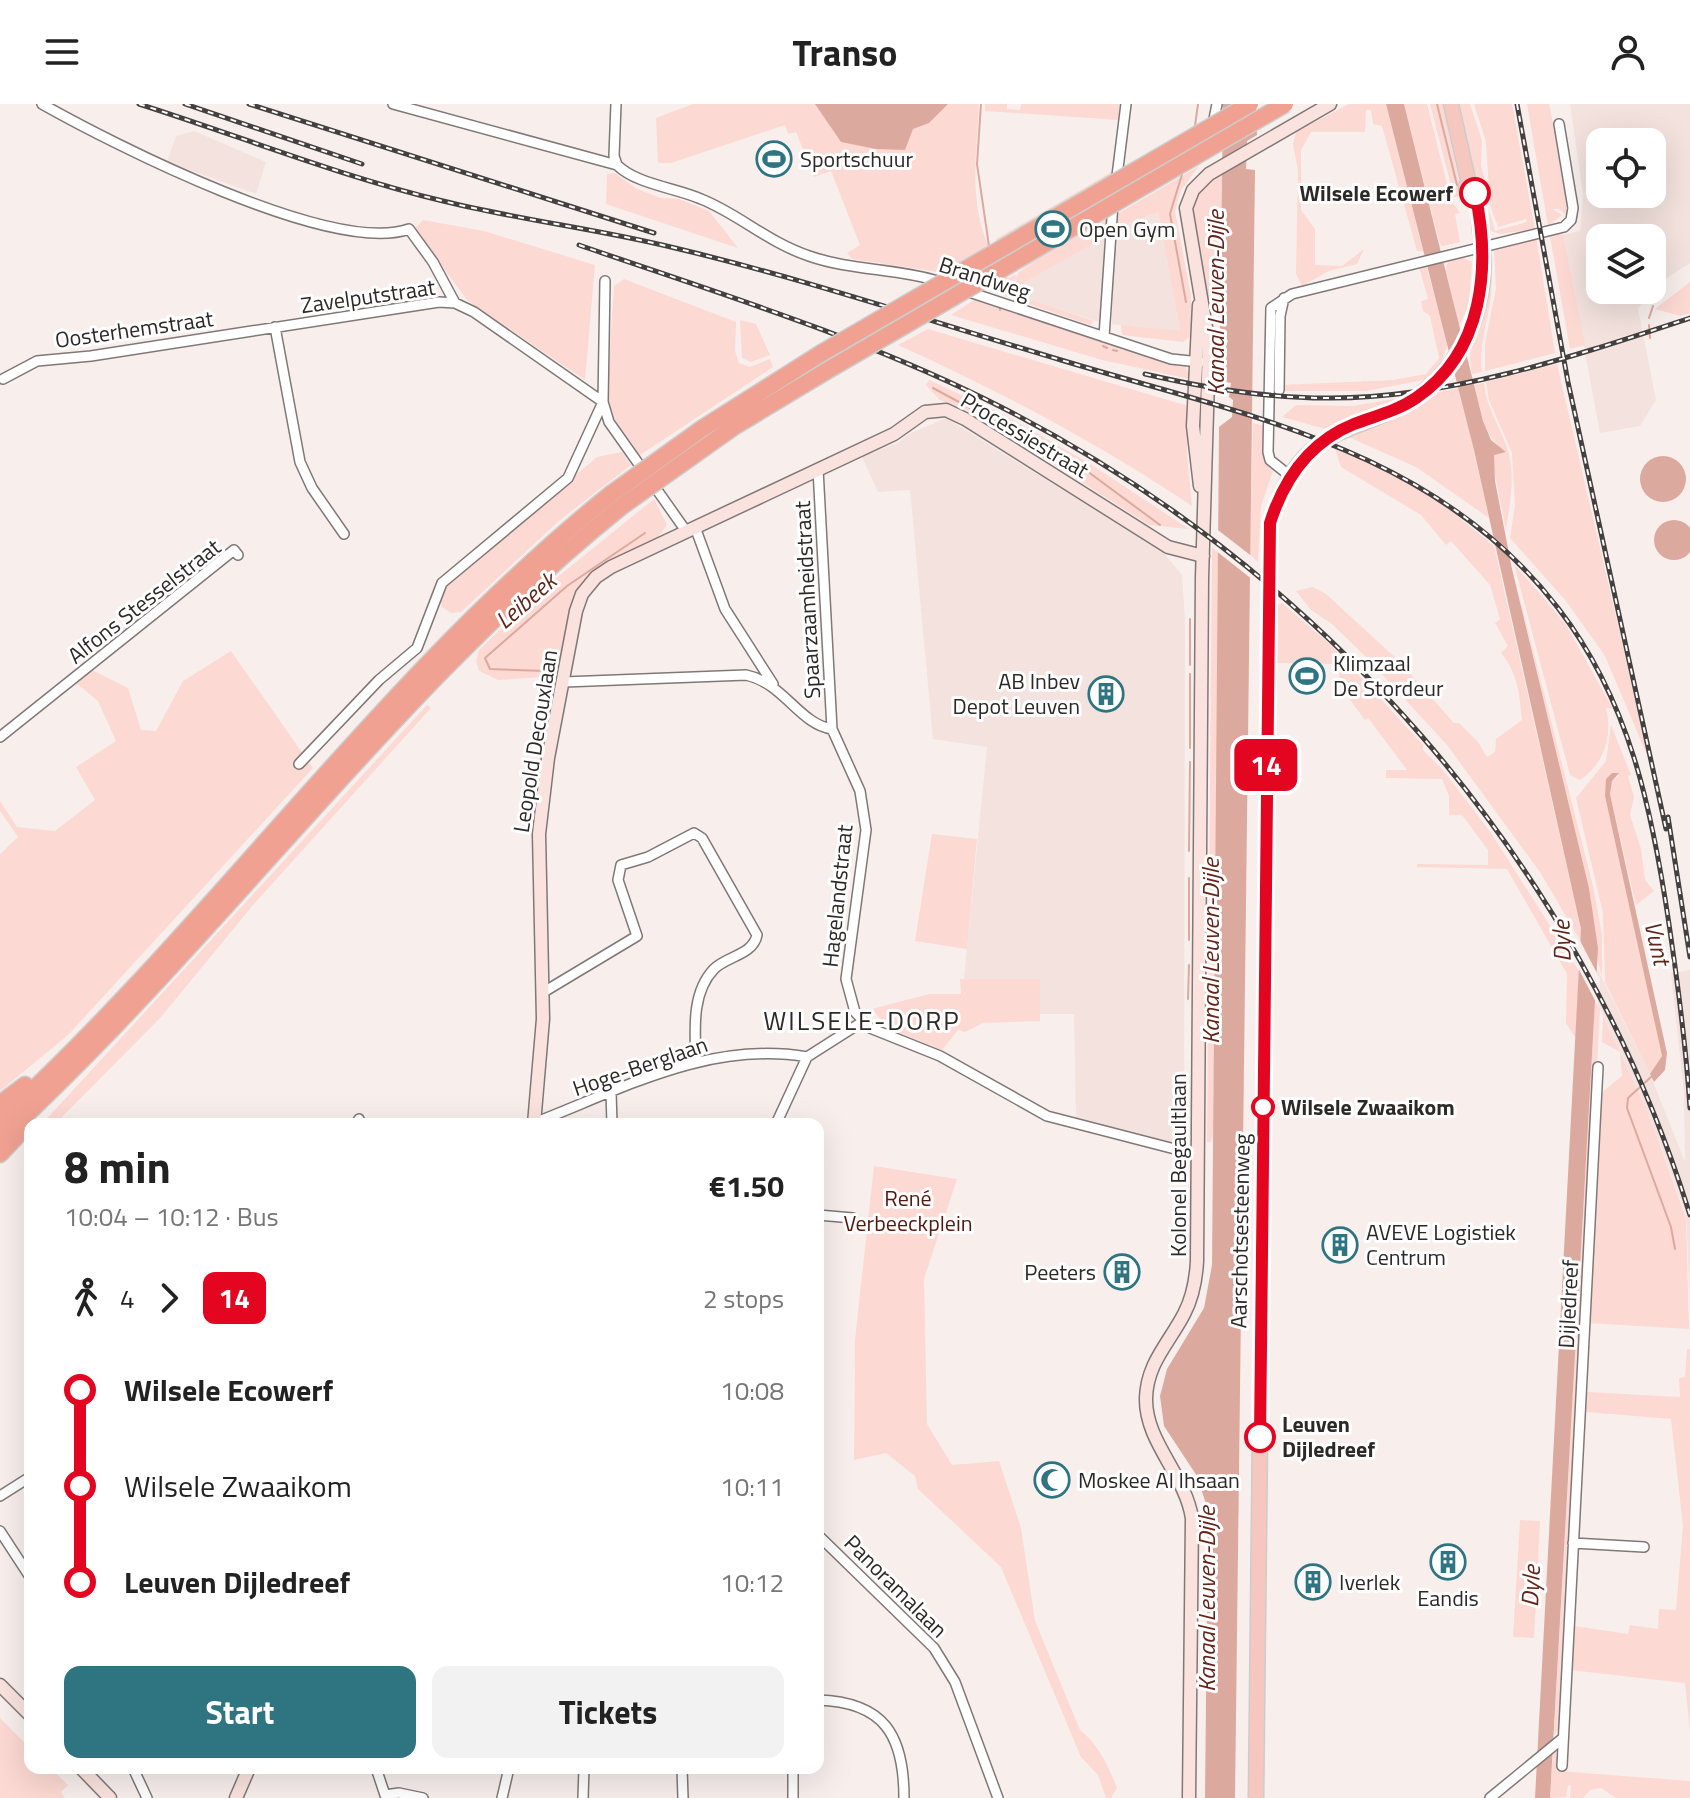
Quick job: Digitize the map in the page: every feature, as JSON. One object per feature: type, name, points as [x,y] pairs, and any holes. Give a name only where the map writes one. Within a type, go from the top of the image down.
[{"type":"highway","points":[[0,1139],[104,1037],[449,662],[616,500],[703,428],[806,362],[1250,104]]},
{"type":"highway","points":[[0,1121],[84,1037],[440,652],[534,559],[616,500],[801,386],[1287,104]]},
{"type":"highway","points":[[0,1104],[71,1042],[84,1037]]},
{"type":"highway","points":[[35,1118],[94,1056],[104,1037]]},
{"type":"highway","points":[[0,1154],[24,1129]]},
{"type":"main road","name":"Aarschotsesteenweg","points":[[1256,1798],[1268,549],[1274,511],[1290,476],[1311,451],[1329,437],[1417,398],[1446,368],[1471,327],[1483,280],[1482,245],[1473,185],[1468,180],[1450,108]]},
{"type":"street","points":[[42,104],[204,185],[340,229],[409,229],[433,262],[455,303]]},
{"type":"street","name":"Brandweg","points":[[393,104],[617,165],[623,171],[705,200],[751,230],[816,259],[856,268],[926,277],[1171,359],[1203,362]]},
{"type":"street","points":[[616,104],[617,165]]},
{"type":"street","points":[[1104,337],[1109,234],[1126,104]]},
{"type":"street","points":[[1217,104],[1211,133],[1217,169]]},
{"type":"street","points":[[1287,104],[1299,122]]},
{"type":"street","name":"Kolonel Begaultlaan","points":[[1189,1798],[1192,1518],[1177,1473],[1152,1432],[1146,1398],[1154,1362],[1186,1311],[1196,1280],[1203,362],[1208,324],[1186,208],[1199,181],[1330,104]]},
{"type":"street","points":[[1290,476],[1270,460],[1268,452],[1269,312],[1284,298],[1422,260],[1564,227],[1571,220],[1573,208],[1559,124]]},
{"type":"street","points":[[605,281],[603,402],[609,422],[691,529],[725,609],[774,685],[819,727],[832,729]]},
{"type":"street","points":[[1279,390],[1280,316],[1284,298]]},
{"type":"street","name":"Zavelputstraat","points":[[344,534],[312,488],[294,444],[275,327],[419,304],[455,303],[519,340],[603,402]]},
{"type":"street","name":"Oosterhemstraat","points":[[3,379],[37,361],[275,327]]},
{"type":"street","points":[[299,764],[379,680],[417,648],[442,583],[568,478],[603,402]]},
{"type":"street","name":"Processiestraat","points":[[691,529],[894,434],[925,412],[946,410],[1168,547],[1203,556]]},
{"type":"street","name":"Spaarzaamheidstraat","points":[[818,469],[832,729]]},
{"type":"street","name":"Leopold Decouxlaan","points":[[534,1118],[542,993],[539,834],[548,758],[576,611],[582,594],[596,577],[691,529]]},
{"type":"street","name":"Alfons Stesselstraat","points":[[0,737],[234,550],[238,555]]},
{"type":"street","points":[[564,682],[746,675],[774,685]]},
{"type":"street","name":"Hagelandstraat","points":[[832,729],[855,778],[865,820],[866,841],[846,979],[850,1002],[862,1022]]},
{"type":"street","points":[[542,993],[637,936],[618,880],[621,865],[653,855],[694,833],[702,838],[757,935],[750,948],[715,968],[702,988],[695,1019],[696,1061]]},
{"type":"street","points":[[779,1118],[807,1057],[862,1022],[967,1069],[1047,1116],[1198,1155]]},
{"type":"street","name":"Hoge-Berglaan","points":[[548,1118],[696,1061],[757,1052],[807,1057]]},
{"type":"street","name":"Dijledreef","points":[[1562,1766],[1598,1067]]},
{"type":"street","points":[[611,1092],[612,1118]]},
{"type":"street","points":[[824,1216],[853,1218]]},
{"type":"street","points":[[0,1496],[24,1481]]},
{"type":"street","points":[[0,1531],[24,1568]]},
{"type":"street","name":"Panoramalaan","points":[[824,1541],[934,1648],[960,1694],[998,1798]]},
{"type":"street","points":[[1573,1543],[1644,1547]]},
{"type":"street","points":[[0,1685],[24,1709]]},
{"type":"street","points":[[824,1701],[860,1705],[883,1720],[901,1751],[904,1798]]},
{"type":"street","points":[[1490,1798],[1562,1742]]},
{"type":"street","points":[[87,1774],[110,1798]]},
{"type":"street","points":[[136,1774],[147,1798]]},
{"type":"street","points":[[236,1798],[246,1774]]},
{"type":"street","points":[[377,1774],[380,1796],[399,1793],[423,1798]]},
{"type":"street","points":[[502,1798],[508,1774]]},
{"type":"street","points":[[583,1798],[584,1774]]},
{"type":"street","points":[[682,1774],[683,1798]]},
{"type":"street","points":[[793,1774],[793,1798]]},
{"type":"shaded area","points":[[815,104],[948,104],[929,123],[913,129],[905,150],[876,149],[841,142]]},
{"type":"shaded area","points":[[1223,104],[1256,104],[1257,135],[1247,141],[1246,169],[1255,170],[1235,1798],[1205,1798],[1208,1510],[1197,1476],[1164,1426],[1160,1396],[1167,1369],[1204,1308],[1212,1265],[1219,427],[1232,417],[1233,400],[1229,397],[1231,383],[1222,381],[1222,353],[1228,341],[1220,331]]},
{"type":"shaded area","name":"Dyle","points":[[1386,104],[1404,104],[1483,421],[1491,440],[1506,452],[1494,455],[1495,481],[1512,569],[1589,888],[1598,948],[1550,1798],[1535,1798],[1581,929],[1474,450]]},
{"type":"shaded area","points":[[1570,104],[1690,104],[1690,263],[1666,279],[1666,224],[1586,224],[1586,304],[1642,304],[1638,309],[1656,400],[1640,426],[1600,433],[1563,235],[1580,231],[1583,195]]},
{"type":"shaded area","points":[[194,131],[266,162],[256,194],[167,162],[176,136]]},
{"type":"shaded area","points":[[1158,212],[1180,332],[1112,324],[1114,229]]},
{"type":"shaded area","points":[[1105,236],[1103,323],[1007,293]]},
{"type":"shaded area","points":[[946,418],[1163,552],[1182,575],[1185,619],[1184,1149],[1076,1118],[1074,1014],[1040,1014],[1040,979],[964,979],[987,747],[933,739],[910,490],[878,492],[861,455],[898,443],[909,434]]},
{"type":"shaded area","points":[[1663,456],[1679,463],[1686,479],[1679,495],[1663,502],[1647,495],[1640,479],[1647,463]]},
{"type":"shaded area","points":[[1674,520],[1691,530],[1691,550],[1688,554],[1674,560],[1660,554],[1654,540],[1660,526]]},
{"type":"shaded area","points":[[1612,773],[1619,773],[1612,781],[1610,794],[1667,1053],[1665,1070],[1654,1082],[1650,1074],[1662,1056],[1605,796],[1606,779]]},
{"type":"shaded area","points":[[1596,966],[1650,1074],[1685,1162],[1684,1092],[1671,973],[1690,970],[1690,1301],[1686,1214],[1648,1112],[1595,998]]},
{"type":"green space","points":[[693,104],[979,104],[975,173],[977,207],[993,255],[1008,278],[1017,274],[1012,284],[1019,272],[1037,261],[1010,275],[996,239],[1115,170],[1106,236],[1008,292],[1094,321],[1090,325],[933,271],[852,259],[847,253],[860,245],[831,171],[814,177],[796,132],[788,134],[785,125],[671,163],[658,163],[656,118]]},
{"type":"green space","points":[[985,104],[1007,104],[1007,109],[1020,110],[1021,104],[1121,104],[1119,120],[985,111]]},
{"type":"green space","points":[[1349,104],[1386,104],[1423,251],[1417,251],[1382,126],[1373,124],[1371,110],[1366,110],[1365,132],[1311,132],[1301,150],[1301,210],[1315,229],[1315,265],[1342,266],[1364,249],[1357,264],[1329,271],[1302,286],[1296,274],[1298,171],[1293,144],[1296,132]]},
{"type":"green space","points":[[1404,104],[1427,104],[1451,200],[1460,213],[1455,214],[1460,242],[1442,246],[1439,241]]},
{"type":"green space","points":[[1430,104],[1443,104],[1462,195],[1454,197]]},
{"type":"green space","points":[[1458,104],[1470,104],[1482,141],[1481,165],[1487,190],[1480,192],[1476,184]]},
{"type":"green space","points":[[1474,104],[1512,104],[1535,229],[1501,234],[1490,231],[1489,210],[1495,231],[1527,222],[1526,219],[1498,227],[1490,205],[1486,142]]},
{"type":"green space","points":[[1527,104],[1549,104],[1567,191],[1566,215],[1559,209],[1552,209],[1562,215],[1548,226]]},
{"type":"green space","points":[[1199,166],[1181,190],[1175,211],[1191,296],[1191,336],[1183,342],[1122,335],[1121,325],[1180,331],[1158,212],[1114,229],[1114,216]]},
{"type":"green space","points":[[615,173],[637,189],[661,198],[679,199],[709,211],[738,248],[606,204],[607,174]]},
{"type":"green space","points":[[1222,173],[1220,331],[1217,310],[1208,310],[1193,207],[1201,189]]},
{"type":"green space","points":[[423,220],[484,231],[595,265],[585,380],[468,301],[414,229]]},
{"type":"green space","points":[[1563,235],[1585,345],[1570,349],[1550,236]]},
{"type":"green space","points":[[1536,236],[1555,353],[1485,371],[1485,343],[1496,289],[1494,251]]},
{"type":"green space","points":[[1461,257],[1472,262],[1469,305],[1459,326],[1446,271],[1448,259]]},
{"type":"green space","points":[[1426,265],[1448,344],[1441,362],[1424,380],[1366,391],[1282,391],[1282,385],[1393,380],[1426,374],[1439,358],[1430,316],[1423,311],[1421,301],[1428,299],[1419,267]]},
{"type":"green space","points":[[1491,270],[1482,372],[1472,374],[1473,335]]},
{"type":"green space","points":[[624,279],[736,322],[735,351],[739,363],[750,367],[770,359],[773,367],[640,455],[614,418],[607,396],[614,286]]},
{"type":"green space","points":[[1690,282],[1690,313],[1680,316],[1655,309],[1666,304],[1666,301]]},
{"type":"green space","points":[[977,298],[1118,345],[1123,351],[1127,348],[1185,365],[1190,379],[1102,360],[951,315]]},
{"type":"green space","points":[[740,320],[756,324],[770,355],[751,362],[742,358]]},
{"type":"green space","points":[[928,329],[1188,406],[1187,455],[1192,506],[1048,420],[898,345]]},
{"type":"green space","points":[[1557,364],[1650,762],[1605,656],[1566,601],[1510,538],[1515,505],[1512,453],[1489,400],[1486,382]]},
{"type":"green space","points":[[929,380],[1006,416],[1089,463],[1189,529],[1149,525],[969,411],[940,400],[926,385]]},
{"type":"green space","points":[[1484,383],[1487,399],[1505,442],[1511,464],[1512,486],[1506,530],[1492,460],[1495,453],[1507,452],[1493,439],[1484,423],[1474,385]]},
{"type":"green space","points":[[1460,388],[1489,518],[1416,467],[1344,435],[1428,394]]},
{"type":"green space","points":[[1405,397],[1329,430],[1282,417],[1296,405],[1353,406]]},
{"type":"green space","points":[[1253,423],[1264,426],[1264,462],[1273,471],[1261,506],[1258,562],[1250,555]]},
{"type":"green space","points":[[1335,449],[1366,461],[1433,496],[1494,546],[1581,929],[1581,942],[1540,872],[1447,745],[1366,657],[1332,624],[1311,610],[1296,591],[1313,587],[1326,594],[1399,661],[1454,723],[1459,723],[1478,742],[1487,757],[1495,752],[1496,739],[1522,720],[1515,677],[1501,653],[1508,646],[1495,623],[1500,619],[1490,585],[1451,541],[1446,545],[1421,515],[1341,467]]},
{"type":"green space","points":[[622,452],[631,465],[560,520],[461,612],[451,613],[442,607],[439,598],[444,587],[597,457]]},
{"type":"green space","points":[[654,499],[667,525],[659,536],[593,570],[580,585],[570,609],[558,676],[498,680],[479,671],[476,661],[479,650],[539,592]]},
{"type":"green space","points":[[1212,547],[1219,553],[1213,1134],[1211,1142],[1207,1142]]},
{"type":"green space","points":[[1511,563],[1593,886],[1602,935],[1602,975],[1589,888]]},
{"type":"green space","points":[[1514,564],[1565,623],[1613,709],[1606,708],[1607,739],[1601,758],[1580,780],[1570,775]]},
{"type":"green space","points":[[1282,603],[1330,644],[1423,745],[1423,750],[1443,770],[1491,833],[1579,971],[1576,1039],[1566,1023],[1567,974],[1507,869],[1417,867],[1417,864],[1488,865],[1488,850],[1462,815],[1449,815],[1449,796],[1442,779],[1386,778],[1386,770],[1407,770],[1339,685],[1339,664],[1277,663],[1278,605]]},
{"type":"green space","points":[[231,651],[313,768],[68,1035],[0,1091],[0,854],[18,837],[0,811],[0,801],[17,827],[55,831],[95,800],[76,767],[116,741],[98,701],[76,683],[92,670],[128,688],[141,730],[156,731],[183,681]]},
{"type":"green space","points":[[427,705],[431,708],[253,905],[161,1017],[61,1118],[48,1118]]},
{"type":"green space","points":[[1611,725],[1631,775],[1628,776],[1634,797],[1630,815],[1641,849],[1645,880],[1654,891],[1636,905],[1610,794],[1612,781],[1619,775],[1612,773],[1605,796],[1662,1056],[1650,1074],[1605,982],[1603,913],[1576,798],[1606,761]]},
{"type":"green space","points":[[932,834],[977,839],[967,949],[915,941]]},
{"type":"green space","points":[[960,979],[1040,979],[1040,1021],[983,1023],[965,1032],[958,1030],[942,1050],[888,1028],[872,1009],[929,994],[961,994]]},
{"type":"green space","points":[[1595,1000],[1600,1009],[1597,1065],[1559,1728],[1554,1735]]},
{"type":"green space","points":[[1603,1016],[1620,1052],[1602,1042]]},
{"type":"green space","points":[[1620,1052],[1648,1112],[1686,1218],[1689,1329],[1587,1323],[1600,1094],[1622,1076]]},
{"type":"green space","name":"René Verbeeckplein","points":[[874,1166],[957,1179],[924,1279],[927,1424],[952,1465],[999,1461],[1021,1528],[1035,1621],[1080,1730],[1098,1749],[1114,1780],[1117,1788],[1111,1798],[1106,1798],[1098,1775],[1081,1757],[1001,1567],[918,1489],[915,1476],[886,1453],[854,1460],[855,1340]]},
{"type":"green space","points":[[1687,1349],[1690,1349],[1690,1731],[1685,1683],[1570,1670],[1574,1626],[1628,1634],[1630,1625],[1658,1629],[1659,1609],[1676,1610],[1683,1526],[1671,1419],[1586,1412],[1587,1392],[1680,1397],[1679,1378],[1685,1377]]},
{"type":"green space","points":[[1520,1520],[1540,1521],[1534,1638],[1513,1637]]},
{"type":"green space","points":[[0,1718],[24,1742],[24,1774],[56,1774],[68,1785],[61,1792],[65,1798],[0,1798]]},
{"type":"green space","points":[[1556,1751],[1558,1771],[1690,1781],[1690,1798],[1616,1798],[1601,1788],[1590,1790],[1583,1798],[1570,1798],[1571,1786],[1568,1785],[1566,1797],[1550,1798],[1553,1754]]},
{"type":"pier","points":[[1214,527],[1254,558],[1253,580],[1215,550]]},
{"type":"pier","points":[[1577,935],[1600,979],[1598,1006],[1576,964]]},
{"type":"waterway","name":"Leibeek","points":[[981,104],[977,164],[989,246]]},
{"type":"waterway","points":[[1195,126],[1198,104]]},
{"type":"waterway","points":[[1437,104],[1457,185]]},
{"type":"waterway","points":[[1183,171],[1170,214],[1186,302]]},
{"type":"waterway","name":"Leibeek","points":[[994,280],[996,290]]},
{"type":"waterway","name":"Vunt","points":[[1649,318],[1653,306]]},
{"type":"waterway","name":"Vunt","points":[[1649,325],[1650,338]]},
{"type":"waterway","points":[[1103,346],[1107,348]]},
{"type":"waterway","points":[[1113,350],[1117,351]]},
{"type":"waterway","points":[[933,388],[1087,471],[1160,525]]},
{"type":"waterway","name":"Leibeek","points":[[545,671],[490,669],[485,658],[567,586],[645,533]]},
{"type":"waterway","points":[[1190,619],[1190,665]]},
{"type":"waterway","points":[[1190,674],[1190,748]]},
{"type":"waterway","name":"Kanaal Leuven-Dijle","points":[[1189,851],[1190,762]]},
{"type":"waterway","name":"Kanaal Leuven-Dijle","points":[[1189,878],[1189,940]]},
{"type":"waterway","name":"Kanaal Leuven-Dijle","points":[[1188,999],[1189,965]]},
{"type":"waterway","name":"Vunt","points":[[1651,1077],[1628,1098],[1627,1108],[1671,1227],[1675,1249]]},
{"type":"railway","points":[[139,104],[404,191],[724,260],[1198,399],[1332,445],[1395,474],[1454,509],[1509,554],[1558,608],[1583,644],[1620,719],[1634,758],[1655,840],[1672,947],[1690,1108]]},
{"type":"railway","points":[[185,104],[362,164]]},
{"type":"railway","points":[[249,104],[654,233]]},
{"type":"railway","points":[[1517,104],[1568,382],[1666,829]]},
{"type":"railway","points":[[579,245],[835,335],[985,399],[1106,466],[1220,545],[1325,635],[1421,735],[1506,844],[1580,961],[1642,1085],[1690,1215]]},
{"type":"railway","points":[[1145,374],[1258,394],[1304,398],[1373,396],[1419,391],[1511,373],[1690,318]]},
{"type":"railway","points":[[1668,817],[1690,957]]},
{"type":"bus line","name":"14","points":[[1260,1437],[1270,523],[1290,476],[1311,451],[1345,428],[1396,410],[1417,398],[1460,349],[1476,315],[1483,280],[1484,262],[1475,193]]},
{"type":"place","name":"Sportschuur","points":[[774,159]]},
{"type":"place","name":"Wilsele Ecowerf","points":[[1475,193]]},
{"type":"place","name":"Open Gym","points":[[1053,229]]},
{"type":"place","name":"Klimzaal De Stordeur","points":[[1307,676]]},
{"type":"place","name":"AB Inbev Depot Leuven","points":[[1106,694]]},
{"type":"place","name":"Wilsele Zwaaikom","points":[[1263,1107]]},
{"type":"place","name":"AVEVE Logistiek Centrum","points":[[1340,1245]]},
{"type":"place","name":"Peeters","points":[[1122,1272]]},
{"type":"place","name":"Leuven Dijledreef","points":[[1260,1437]]},
{"type":"place","name":"Moskee Al Ihsaan","points":[[1052,1480]]},
{"type":"place","name":"Eandis","points":[[1448,1562]]},
{"type":"place","name":"Iverlek","points":[[1313,1582]]},
{"type":"district","name":"WILSELE-DORP","points":[[862,1021]]}]
